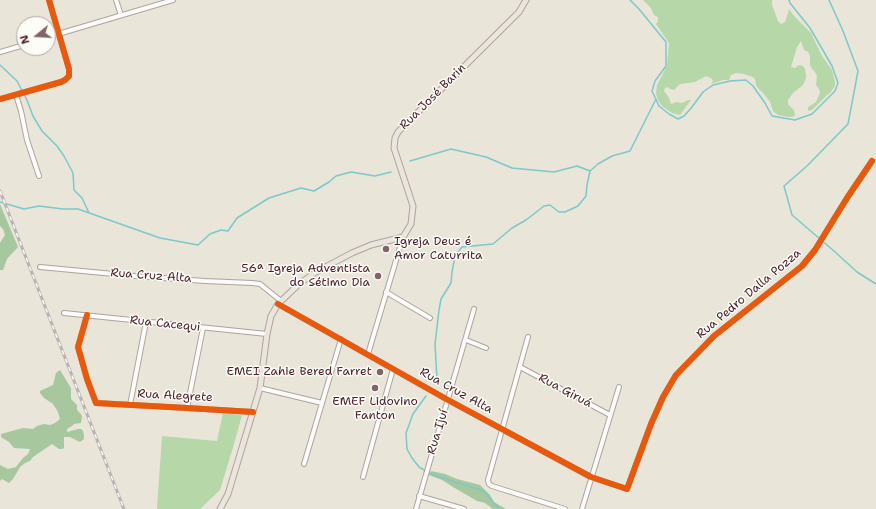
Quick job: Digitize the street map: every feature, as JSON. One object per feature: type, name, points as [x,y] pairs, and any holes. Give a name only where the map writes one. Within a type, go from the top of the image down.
[{"type":"main road","name":"Rua José Barin","points":[[403,237],[411,224],[413,206],[394,148],[394,138],[398,132],[519,12],[526,0]]},
{"type":"main road","points":[[220,509],[228,494],[260,388],[267,334],[271,316],[279,302],[299,284],[316,272],[352,253],[371,245],[403,237]]},
{"type":"street","points":[[0,99],[61,82],[69,76],[69,68],[49,0]]},
{"type":"street","points":[[116,0],[121,15]]},
{"type":"street","points":[[56,35],[173,0]]},
{"type":"street","points":[[0,52],[16,47]]},
{"type":"street","points":[[16,95],[27,140],[39,176]]},
{"type":"street","name":"Rua Pedro Dalla Pozza","points":[[627,488],[651,424],[663,397],[676,375],[714,336],[802,266],[815,250],[872,161]]},
{"type":"street","points":[[368,354],[403,237]]},
{"type":"street","name":"Rua Cruz Alta","points":[[40,267],[150,277],[260,284],[279,302],[448,400],[591,477],[627,488]]},
{"type":"street","points":[[386,292],[430,318]]},
{"type":"street","name":"Rua Ijuí","points":[[416,509],[474,309]]},
{"type":"street","name":"Rua Cacequi","points":[[64,313],[267,334]]},
{"type":"street","name":"Rua Alegrete","points":[[87,315],[78,347],[87,379],[96,403],[253,412]]},
{"type":"street","points":[[130,405],[146,322]]},
{"type":"street","points":[[187,408],[203,328]]},
{"type":"street","points":[[528,337],[488,480],[489,484],[492,486],[565,509]]},
{"type":"street","points":[[304,464],[341,339]]},
{"type":"street","points":[[466,340],[486,348]]},
{"type":"street","name":"Rua Giruá","points":[[520,367],[610,415]]},
{"type":"street","points":[[363,477],[393,369]]},
{"type":"street","points":[[582,509],[619,387]]},
{"type":"street","points":[[260,388],[322,404]]},
{"type":"street","points":[[419,496],[464,509]]},
{"type":"green space","points":[[643,0],[772,0],[772,5],[778,21],[781,24],[785,22],[789,9],[811,33],[822,56],[832,70],[835,86],[830,93],[812,110],[808,111],[808,107],[816,102],[820,93],[816,85],[817,76],[810,65],[810,56],[808,52],[804,50],[801,41],[797,47],[791,67],[795,68],[799,65],[803,66],[805,69],[806,78],[803,85],[793,93],[788,100],[788,104],[794,110],[795,116],[789,117],[778,115],[773,111],[770,102],[758,88],[753,77],[736,73],[731,75],[729,80],[723,80],[711,84],[713,81],[711,78],[706,76],[695,82],[680,84],[674,90],[668,87],[665,88],[664,91],[671,104],[691,100],[680,115],[672,113],[662,106],[656,94],[657,85],[667,66],[669,43],[656,24],[658,17],[654,15],[651,8]]},
{"type":"green space","points":[[0,204],[18,247],[7,259],[3,270],[0,270],[0,243],[5,235],[0,226]]},
{"type":"green space","points":[[60,370],[71,388],[71,399],[77,405],[77,410],[82,417],[81,423],[74,424],[67,429],[67,432],[81,429],[83,431],[84,439],[80,442],[70,437],[64,437],[64,448],[59,449],[52,444],[20,467],[9,483],[2,479],[0,481],[0,465],[8,469],[16,467],[28,454],[30,449],[14,448],[9,442],[1,437],[1,434],[23,428],[33,429],[44,424],[50,425],[60,419],[53,404],[44,398],[40,391],[53,385],[56,373]]},
{"type":"green space","points":[[223,413],[242,415],[220,490],[200,509],[157,509],[162,436],[217,441]]},
{"type":"green space","points":[[431,471],[480,485],[490,495],[494,502],[506,509],[493,509],[485,503],[477,501],[442,480],[429,475]]},
{"type":"waterway","points":[[630,0],[666,42],[666,66],[655,81],[652,91],[659,106],[669,114],[678,119],[684,116],[703,92],[713,85],[730,81],[746,80],[753,86],[772,116],[795,120],[812,114],[835,91],[838,83],[832,66],[810,28],[789,0]]},
{"type":"waterway","points":[[829,0],[843,31],[858,71],[848,124],[807,166],[784,186],[792,215],[857,272],[876,284]]},
{"type":"waterway","points":[[0,65],[17,81],[33,116],[42,131],[57,146],[64,156],[73,173],[74,190],[82,198],[89,213]]},
{"type":"waterway","points":[[437,379],[435,344],[441,299],[451,283],[455,256],[462,247],[493,244],[512,228],[526,220],[544,206],[550,205],[559,212],[565,212],[578,206],[586,196],[590,171],[598,164],[612,156],[630,151],[656,99]]},
{"type":"waterway","points":[[410,161],[451,149],[486,157],[512,168],[554,172],[577,166],[590,171]]},
{"type":"waterway","points":[[0,202],[24,209],[39,206],[78,209],[160,238],[198,245],[210,234],[221,230],[228,231],[237,218],[269,198],[301,188],[314,191],[336,176],[351,172],[375,176],[391,172]]},
{"type":"waterway","points":[[426,396],[413,414],[406,433],[407,449],[412,458],[419,467],[433,475],[484,491],[499,509]]},
{"type":"railway","points":[[0,191],[124,509]]},
{"type":"cycle path","points":[[0,99],[61,82],[69,76],[69,69],[49,0]]},
{"type":"cycle path","points":[[278,304],[448,400],[591,477],[627,489],[651,424],[663,397],[676,375],[714,336],[802,266],[815,250],[872,161]]},
{"type":"cycle path","points":[[87,315],[78,347],[87,379],[96,403],[253,412]]},
{"type":"place","name":"Igreja Deus é Amor Caturrita","points":[[386,249]]},
{"type":"place","name":"56ª Igreja Adventista do Sétimo Dia","points":[[378,276]]},
{"type":"place","name":"EMEI Zahie Bered Farret","points":[[380,372]]},
{"type":"place","name":"EMEF Lidovino Fanton","points":[[375,388]]}]
